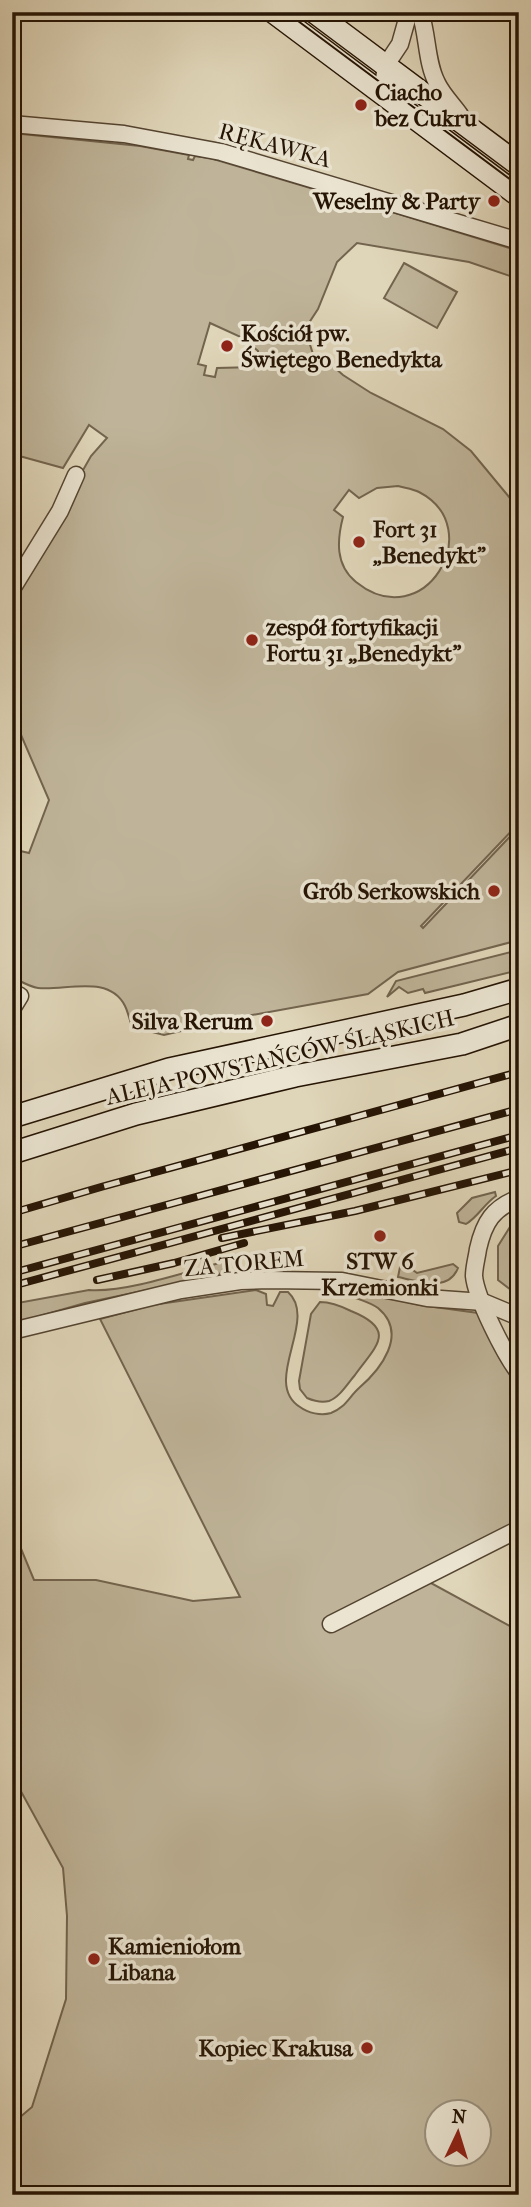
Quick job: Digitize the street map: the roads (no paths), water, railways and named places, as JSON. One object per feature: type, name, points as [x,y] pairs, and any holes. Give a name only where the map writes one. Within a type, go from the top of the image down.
[{"type":"main road","points":[[273,12],[519,196]]},
{"type":"main road","points":[[314,12],[519,165]]},
{"type":"main road","name":"ALEJA POWSTAŃCÓW ŚLĄSKICH","points":[[12,1117],[169,1069],[464,1004],[519,989]]},
{"type":"main road","name":"ALEJA POWSTAŃCÓW ŚLĄSKICH","points":[[12,1153],[136,1114],[219,1093],[462,1044],[519,1025]]},
{"type":"main road","points":[[462,1044],[519,1031]]},
{"type":"street","points":[[382,94],[386,65],[400,44],[408,12]]},
{"type":"street","points":[[420,12],[437,83],[470,128]]},
{"type":"street","name":"RĘKAWKA","points":[[12,124],[124,134],[221,152],[519,241]]},
{"type":"street","points":[[12,589],[60,511],[76,475]]},
{"type":"street","points":[[12,992],[20,996],[12,1009]]},
{"type":"street","points":[[519,1198],[495,1210],[482,1231],[474,1273],[483,1302],[505,1352],[519,1373]]},
{"type":"street","name":"ZA TOREM","points":[[12,1331],[168,1293],[240,1282],[309,1279],[342,1281],[428,1298],[483,1302],[519,1317]]},
{"type":"street","points":[[331,1624],[519,1528]]},
{"type":"tram line","points":[[286,12],[519,186]]},
{"type":"railway","points":[[12,1213],[519,1072]]},
{"type":"railway","points":[[12,1247],[519,1109]]},
{"type":"railway","points":[[12,1273],[519,1135]]},
{"type":"railway","points":[[12,1286],[519,1148]]},
{"type":"railway","points":[[222,1238],[355,1211],[519,1170]]},
{"type":"railway","points":[[97,1280],[174,1263],[244,1243]]},
{"type":"place","name":"Ciacho bez Cukru","points":[[361,105]]},
{"type":"place","name":"Weselny & Party","points":[[494,201]]},
{"type":"place","name":"Kościół pw. Świętego Benedykta","points":[[227,346]]},
{"type":"place","name":"Fort 31 „Benedykt”","points":[[359,542]]},
{"type":"place","name":"zespół fortyfikacji Fortu 31 „Benedykt”","points":[[252,640]]},
{"type":"place","name":"Grób Serkowskich","points":[[494,891]]},
{"type":"place","name":"Silva Rerum","points":[[267,1021]]},
{"type":"place","name":"STW 6 Krzemionki","points":[[380,1236]]},
{"type":"place","name":"Kamieniołom Libana","points":[[94,1959]]},
{"type":"place","name":"Kopiec Krakusa","points":[[367,2048]]}]
